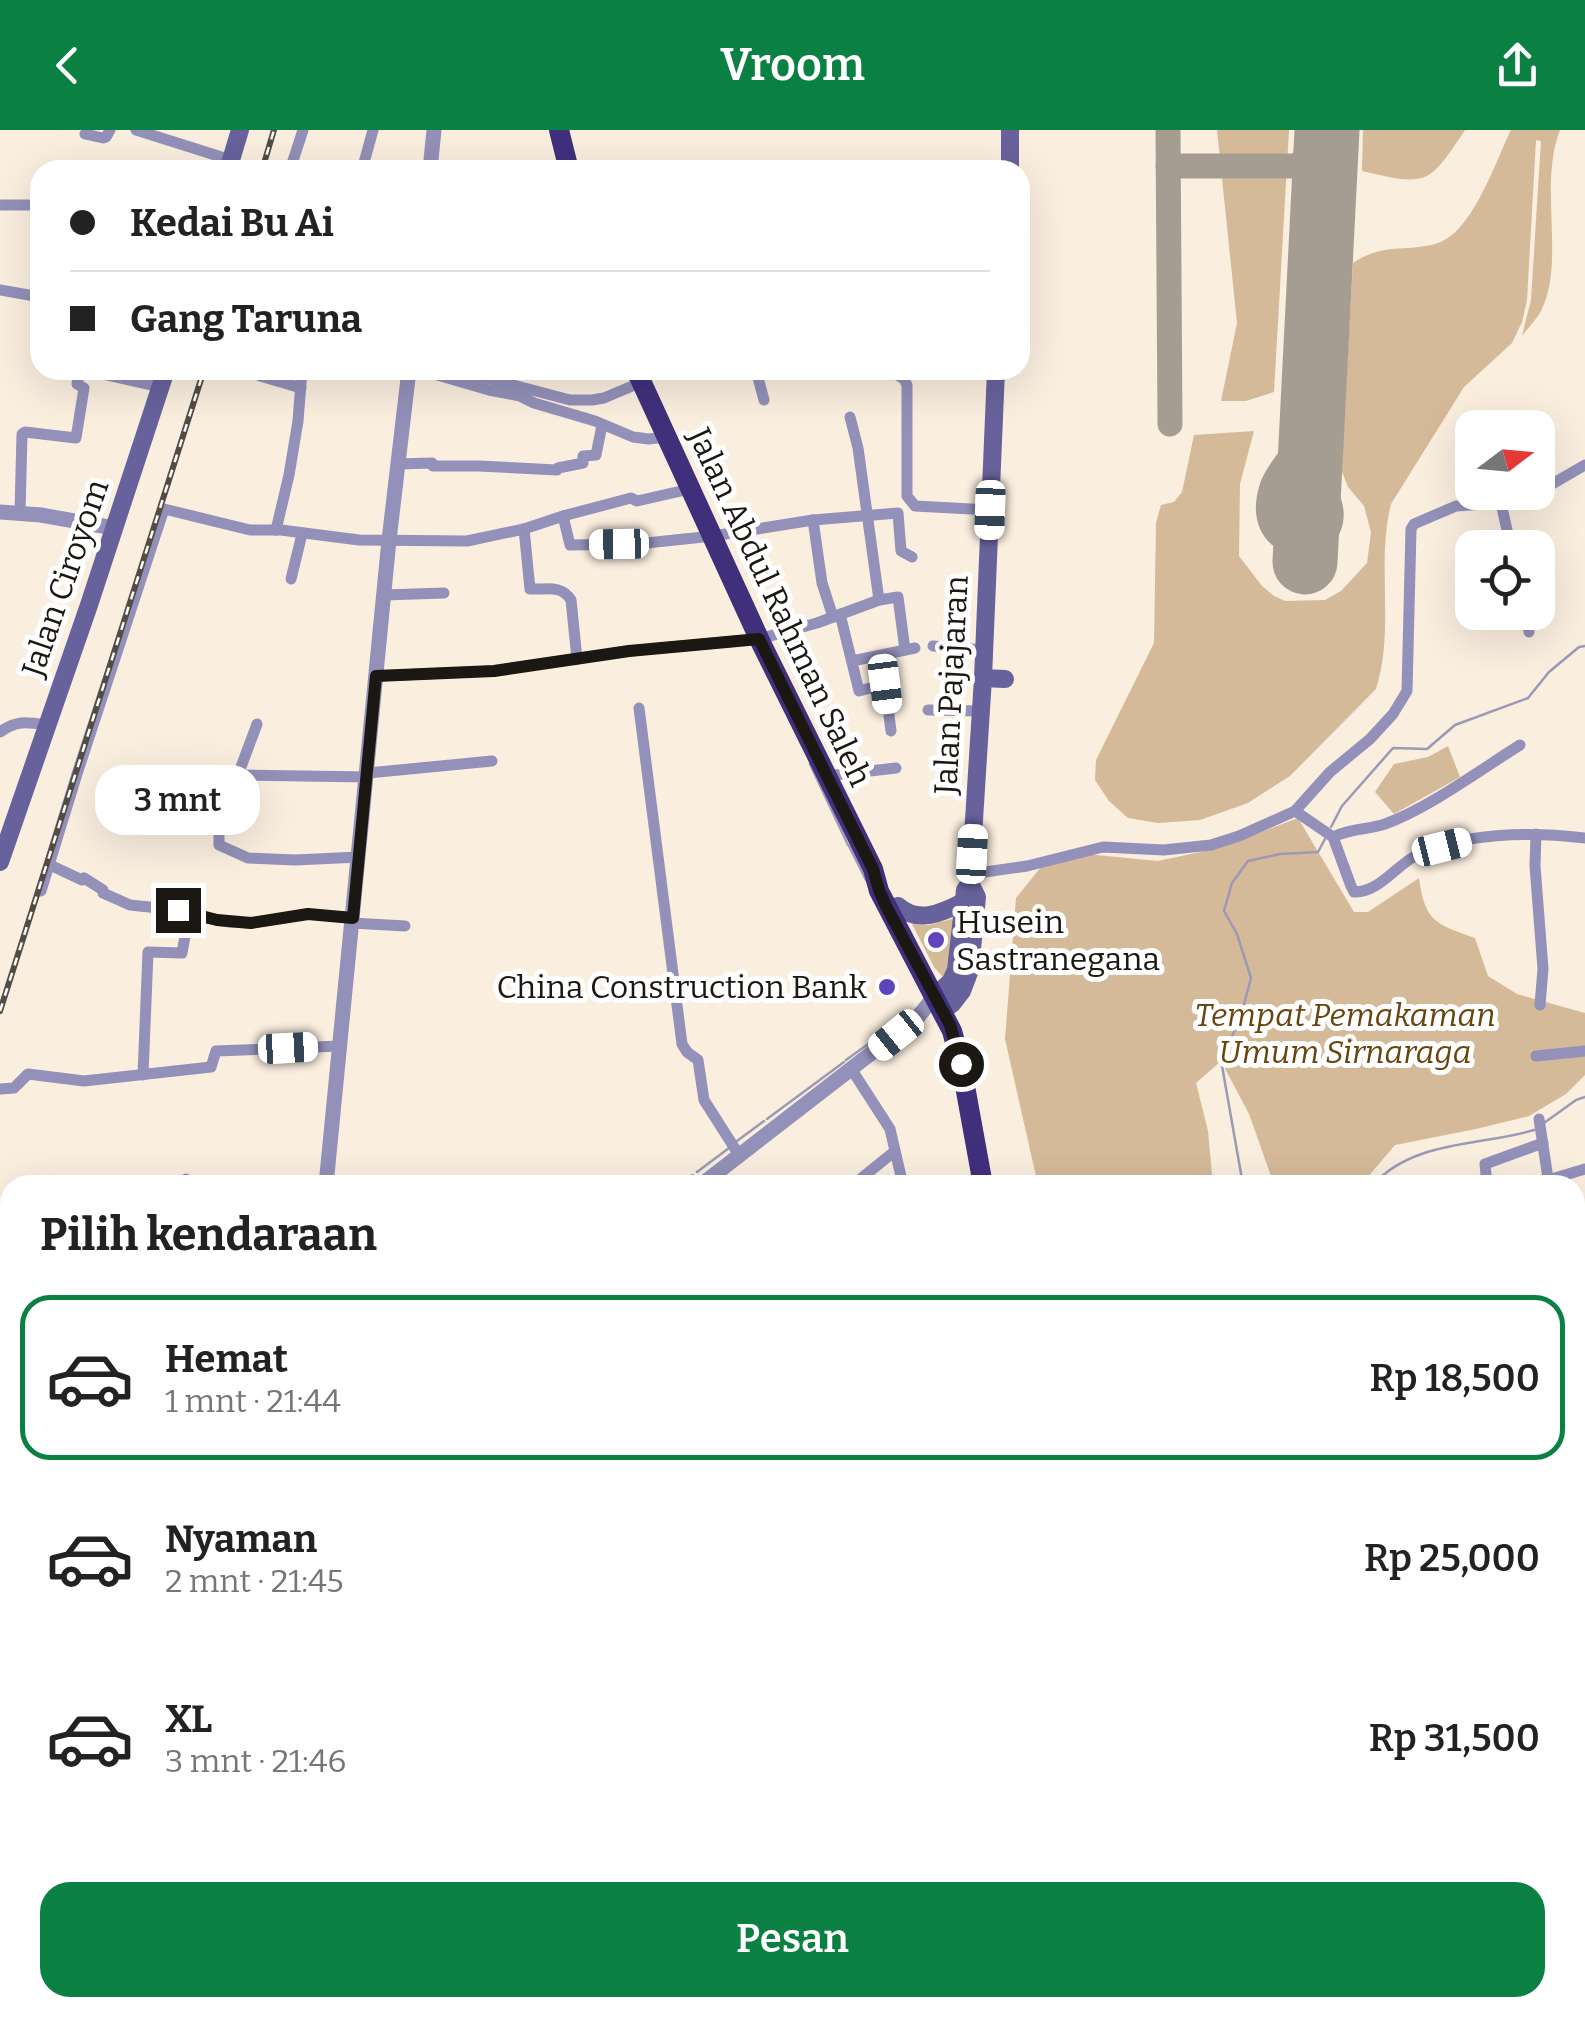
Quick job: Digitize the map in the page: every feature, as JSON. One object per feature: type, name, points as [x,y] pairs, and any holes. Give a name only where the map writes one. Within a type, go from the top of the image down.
[{"type":"highway","points":[[559,130],[566,160]]},
{"type":"highway","name":"Jalan Abdul Rahman Saleh","points":[[643,380],[759,639],[873,869],[879,890],[942,1002]]},
{"type":"highway","name":"Jalan Abdul Rahman Saleh","points":[[873,869],[898,906],[942,1002]]},
{"type":"highway","points":[[942,1002],[961,1064],[980,1175]]},
{"type":"highway","points":[[942,1002],[966,1040],[993,1175]]},
{"type":"main road","points":[[231,160],[240,130]]},
{"type":"main road","points":[[1010,130],[1010,160]]},
{"type":"main road","name":"Jalan Ciroyom","points":[[0,862],[163,380]]},
{"type":"main road","name":"Jalan Pajajaran","points":[[942,1002],[965,986],[977,897],[971,879],[996,380]]},
{"type":"main road","points":[[983,678],[1005,678]]},
{"type":"main road","name":"Jalan Pajajaran","points":[[942,1002],[956,970],[965,890],[971,879]]},
{"type":"main road","points":[[898,906],[912,916],[920,916],[964,902]]},
{"type":"street","points":[[85,134],[102,138],[110,130]]},
{"type":"street","points":[[136,130],[216,160]]},
{"type":"street","points":[[293,160],[303,130]]},
{"type":"street","points":[[365,160],[373,130]]},
{"type":"street","points":[[431,160],[434,130]]},
{"type":"street","points":[[0,205],[30,205]]},
{"type":"street","points":[[0,290],[30,295]]},
{"type":"street","points":[[20,514],[22,434],[76,438],[84,388],[77,385],[79,380]]},
{"type":"street","points":[[274,380],[301,388]]},
{"type":"street","points":[[276,530],[290,475],[301,380]]},
{"type":"street","points":[[327,1175],[408,380]]},
{"type":"street","points":[[454,380],[520,396],[633,437],[666,437]]},
{"type":"street","points":[[510,380],[561,398],[582,401],[604,398],[637,380]]},
{"type":"street","points":[[759,380],[764,400]]},
{"type":"street","points":[[904,380],[907,496],[911,503],[990,510]]},
{"type":"street","points":[[850,416],[869,516],[879,600]]},
{"type":"street","points":[[398,464],[558,470],[583,463],[583,456],[596,454],[602,425]]},
{"type":"street","points":[[1555,482],[1585,465]]},
{"type":"street","points":[[42,891],[76,774],[163,510],[250,530],[359,540],[466,542],[631,498],[637,502],[690,489]]},
{"type":"street","points":[[971,879],[1103,847],[1164,850],[1212,845],[1294,810],[1330,772],[1370,739],[1407,691],[1411,530],[1414,524],[1455,506]]},
{"type":"street","points":[[0,512],[114,528]]},
{"type":"street","points":[[563,516],[570,546],[637,544],[813,520],[898,513],[901,552],[912,557]]},
{"type":"street","points":[[813,520],[822,582],[837,616],[859,691],[885,684],[892,731]]},
{"type":"street","points":[[524,529],[530,589],[555,588],[568,594],[577,659]]},
{"type":"street","points":[[292,578],[302,534]]},
{"type":"street","points":[[384,595],[444,594]]},
{"type":"street","points":[[376,676],[494,671],[759,639],[898,597],[910,649],[852,661]]},
{"type":"street","points":[[933,646],[984,650]]},
{"type":"street","points":[[639,708],[682,1044],[698,1060],[704,1100],[739,1151]]},
{"type":"street","points":[[928,710],[981,711]]},
{"type":"street","points":[[0,732],[15,722],[46,725]]},
{"type":"street","points":[[257,724],[219,827],[218,845],[248,858],[359,858]]},
{"type":"street","points":[[1328,833],[1385,824],[1444,794],[1520,745]]},
{"type":"street","points":[[238,775],[368,775],[492,761]]},
{"type":"street","points":[[826,776],[896,768]]},
{"type":"street","points":[[1294,810],[1328,833],[1354,892],[1360,893],[1424,851],[1486,837],[1536,834],[1585,838]]},
{"type":"street","points":[[1536,834],[1543,958],[1540,1005]]},
{"type":"street","points":[[50,865],[90,881],[119,902],[217,920],[251,923],[308,914],[405,926]]},
{"type":"street","points":[[142,1075],[148,952],[181,954],[189,914]]},
{"type":"street","points":[[712,1175],[739,1151],[942,1002]]},
{"type":"street","points":[[0,1088],[14,1088],[28,1074],[84,1081],[211,1067],[216,1051],[340,1046]]},
{"type":"street","points":[[1536,1056],[1585,1052]]},
{"type":"street","points":[[852,1070],[886,1119],[901,1175]]},
{"type":"street","points":[[1540,1123],[1547,1175]]},
{"type":"street","points":[[1486,1175],[1484,1164],[1543,1144]]},
{"type":"street","points":[[865,1175],[895,1151]]},
{"type":"green space","points":[[1217,130],[1289,130],[1274,392],[1246,401],[1221,401],[1237,323]]},
{"type":"green space","points":[[1363,130],[1465,130],[1433,172],[1424,177],[1400,179],[1362,171]]},
{"type":"green space","points":[[1511,130],[1560,130],[1551,175],[1548,291],[1541,311],[1522,336],[1531,300],[1541,141],[1536,140],[1527,300],[1522,322],[1512,343],[1464,387],[1391,504],[1385,550],[1384,643],[1376,689],[1290,776],[1248,803],[1200,820],[1158,823],[1128,818],[1109,801],[1095,780],[1096,760],[1154,643],[1156,523],[1161,505],[1174,502],[1182,492],[1194,435],[1254,431],[1240,484],[1239,556],[1262,586],[1285,601],[1325,600],[1341,591],[1367,563],[1371,532],[1364,506],[1348,487],[1341,469],[1353,263],[1374,253],[1435,244],[1448,238],[1481,196]]},
{"type":"green space","points":[[1448,746],[1460,777],[1394,814],[1375,792],[1394,764],[1428,757]]},
{"type":"green space","name":"Tempat Pemakaman Umum Sirnaraga","points":[[1298,818],[1354,912],[1368,912],[1419,878],[1429,913],[1451,929],[1475,938],[1488,976],[1517,994],[1585,1013],[1585,1075],[1566,1094],[1529,1116],[1395,1145],[1370,1175],[1271,1175],[1249,1114],[1221,1061],[1196,1083],[1208,1131],[1212,1175],[1036,1175],[1005,1039],[1016,898],[1041,867],[1086,854],[1158,861],[1219,848]]},
{"type":"green space","points":[[959,917],[954,970],[944,978],[912,924],[929,925]]},
{"type":"waterway","points":[[1331,827],[1342,806],[1393,748],[1427,749],[1455,725],[1528,698],[1549,672],[1585,646]]},
{"type":"waterway","points":[[810,764],[817,779]]},
{"type":"waterway","points":[[817,779],[848,845]]},
{"type":"waterway","points":[[1241,1175],[1221,1060],[1240,1019],[1251,978],[1237,934],[1224,911],[1232,883],[1248,861],[1318,852],[1325,839]]},
{"type":"waterway","points":[[849,846],[866,880]]},
{"type":"waterway","points":[[846,1060],[914,1011]]},
{"type":"waterway","points":[[767,1119],[844,1062]]},
{"type":"waterway","points":[[1544,1123],[1585,1097]]},
{"type":"waterway","points":[[737,1141],[764,1121]]},
{"type":"waterway","points":[[1384,1175],[1428,1152],[1534,1130]]},
{"type":"waterway","points":[[697,1172],[729,1148]]},
{"type":"taxiway","points":[[1168,130],[1170,424]]},
{"type":"taxiway","points":[[1168,166],[1294,166],[1311,159],[1327,134]]},
{"type":"taxiway","points":[[1294,166],[1313,168],[1324,197]]},
{"type":"taxiway","points":[[1312,421],[1313,469],[1328,501],[1331,518],[1327,530],[1318,538],[1292,541],[1272,525],[1268,509],[1272,487],[1284,466],[1312,429]]},
{"type":"runway","points":[[1305,562],[1327,130]]},
{"type":"railway","points":[[265,160],[274,130]]},
{"type":"railway","points":[[0,1011],[201,380]]},
{"type":"place","name":"Husein Sastranegana","points":[[936,940]]},
{"type":"place","name":"China Construction Bank","points":[[887,987]]},
{"type":"route","points":[[178,910],[217,920],[251,923],[308,914],[353,918],[376,676],[494,671],[629,651],[759,639],[873,869],[886,906],[950,1025],[961,1064]]}]
